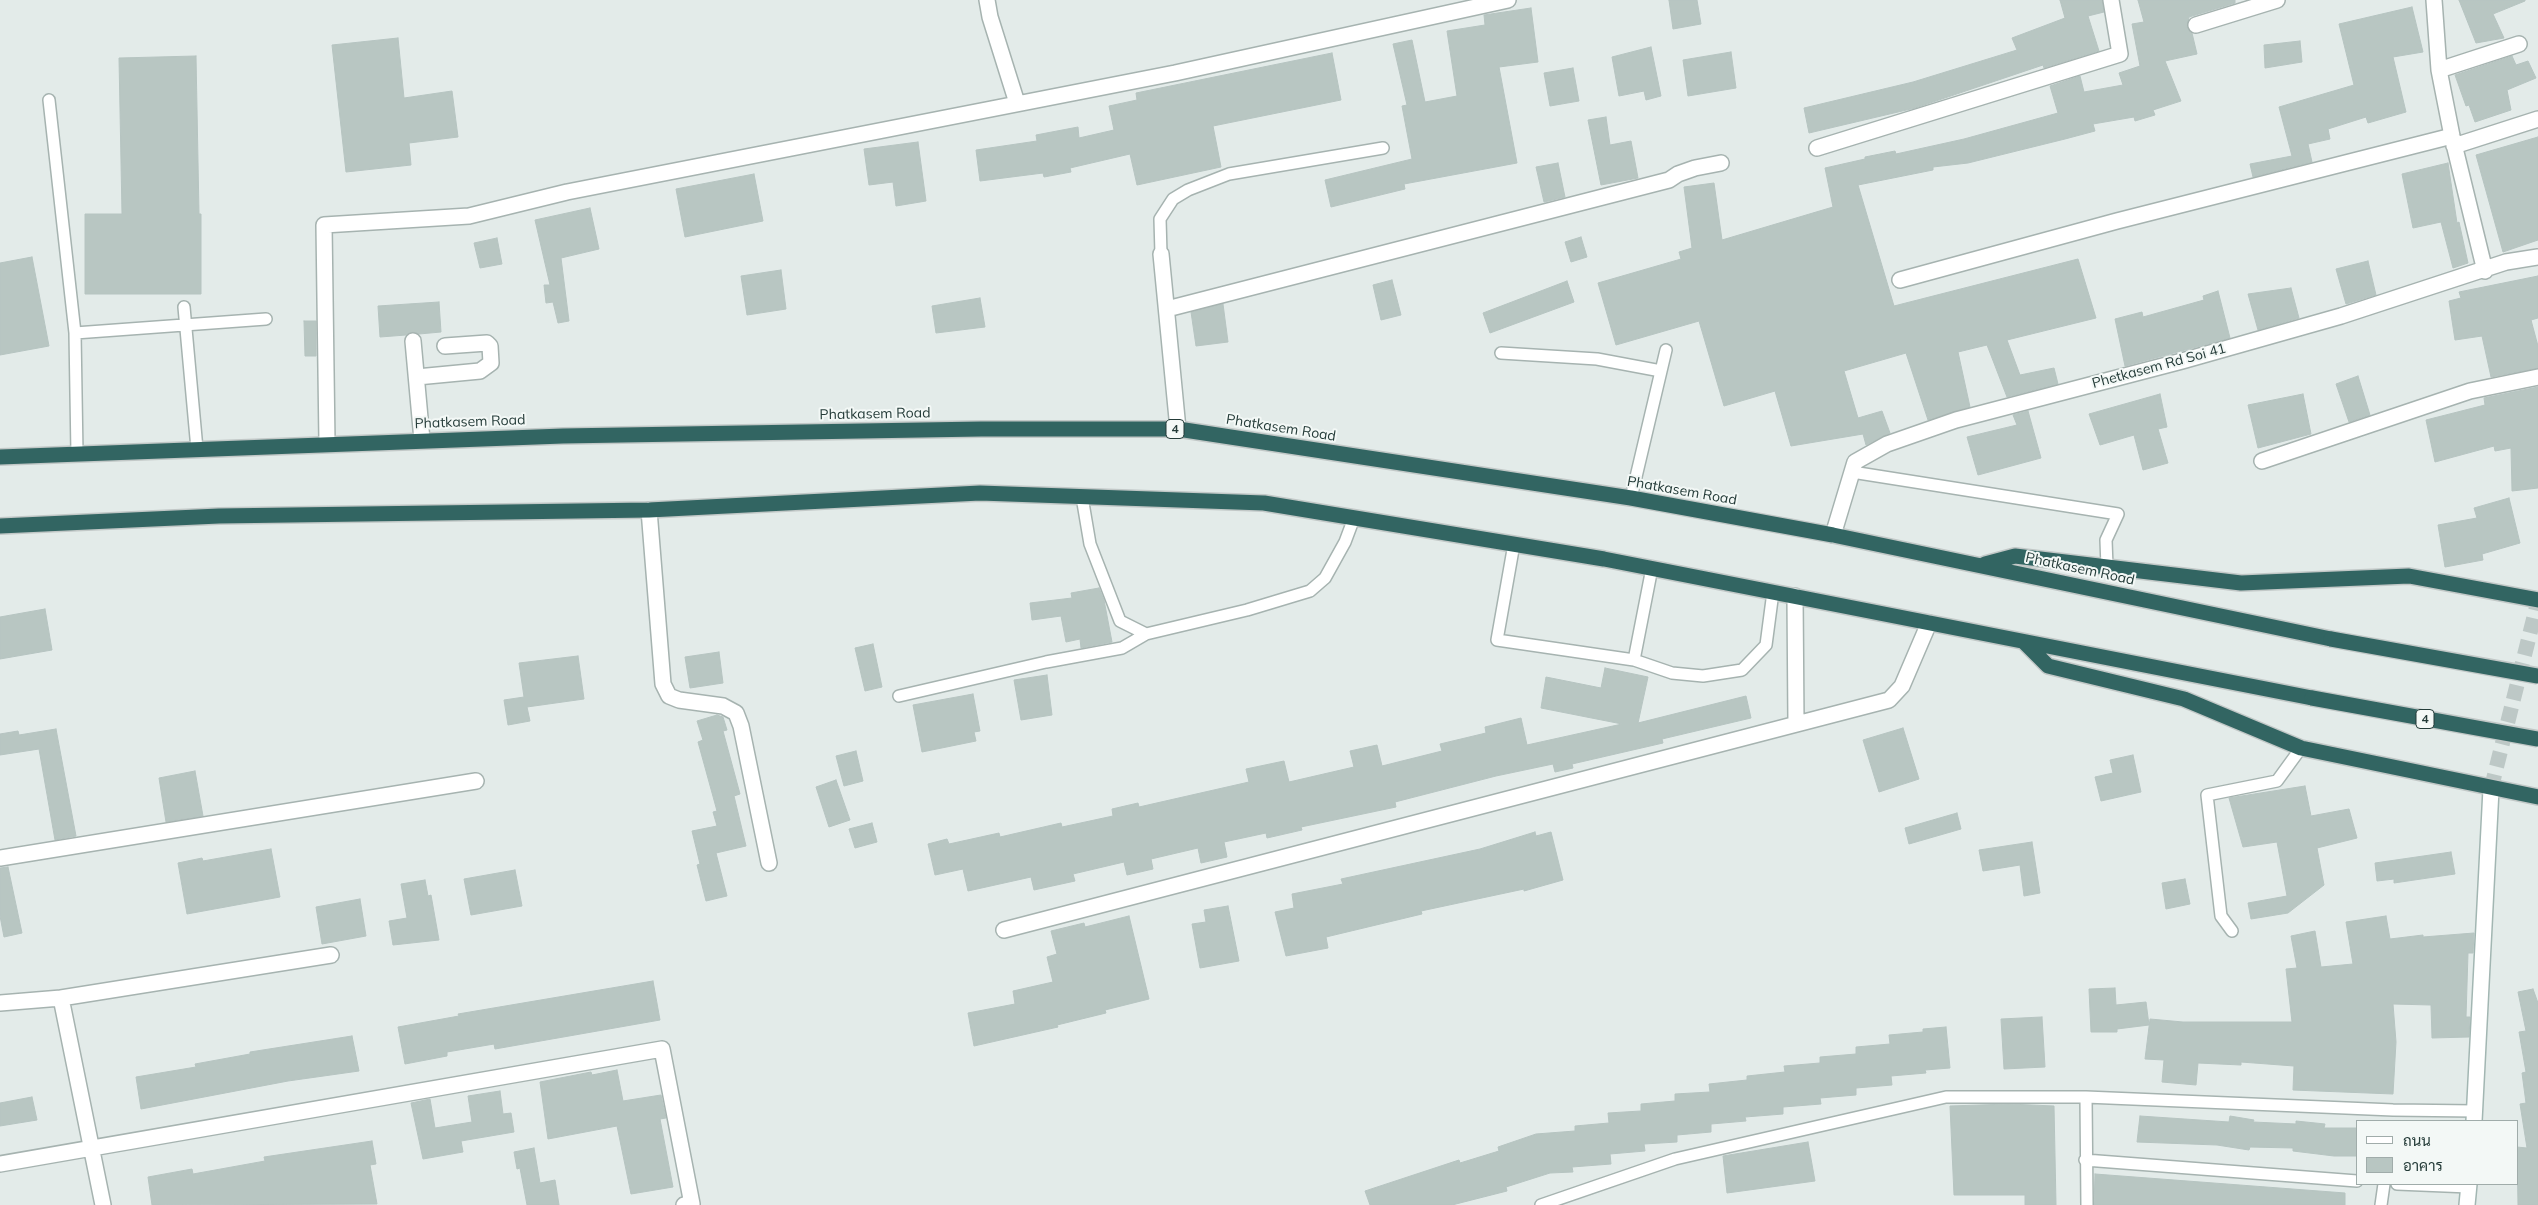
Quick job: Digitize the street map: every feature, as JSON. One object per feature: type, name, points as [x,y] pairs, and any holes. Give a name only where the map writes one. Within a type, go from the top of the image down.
[{"type":"highway","name":"Phatkasem Road","points":[[0,457],[422,440],[981,429],[1178,429],[1631,498],[1833,535],[2330,639],[2538,676]]},
{"type":"highway","name":"4","points":[[0,526],[219,516],[649,510],[980,493],[1264,503],[1652,568],[2312,698],[2538,739]]},
{"type":"highway","points":[[1981,565],[2014,556],[2241,583],[2409,576],[2538,600]]},
{"type":"highway","points":[[2024,642],[2048,666],[2184,699],[2301,748],[2491,789],[2538,797]]},
{"type":"street","points":[[987,0],[990,16],[1017,104]]},
{"type":"street","points":[[327,443],[324,225],[469,216],[567,192],[1203,67],[1508,0]]},
{"type":"street","points":[[1817,148],[2120,54],[2111,0]]},
{"type":"street","points":[[2196,25],[2277,0]]},
{"type":"street","points":[[2434,0],[2439,70],[2453,141],[2485,271]]},
{"type":"street","points":[[2439,70],[2519,44]]},
{"type":"street","points":[[1900,280],[2117,221],[2538,119]]},
{"type":"street","points":[[1166,309],[1669,180],[1678,174],[1695,168],[1721,163]]},
{"type":"street","points":[[1161,254],[1178,429]]},
{"type":"street","name":"Phetkasem Rd Soi 41","points":[[1833,535],[1855,462],[1887,444],[1956,420],[2341,316],[2485,271],[2506,262],[2538,257]]},
{"type":"street","points":[[413,341],[418,377],[422,440]]},
{"type":"street","points":[[418,377],[480,371],[487,368],[491,363],[490,346],[487,343],[445,346]]},
{"type":"street","points":[[2262,460],[2470,391],[2538,377]]},
{"type":"street","points":[[649,510],[663,684],[669,696],[679,700],[723,706],[736,713],[741,726],[769,863]]},
{"type":"street","points":[[1794,596],[1796,724]]},
{"type":"street","points":[[1004,930],[1889,700],[1902,686],[1929,623]]},
{"type":"street","points":[[0,858],[476,781]]},
{"type":"street","points":[[2475,1116],[2491,789]]},
{"type":"street","points":[[0,1003],[60,998],[331,955]]},
{"type":"street","points":[[60,998],[103,1205]]},
{"type":"street","points":[[0,1164],[662,1049],[692,1204],[684,1205]]},
{"type":"street","points":[[2467,1205],[2469,1186]]},
{"type":"lane","points":[[49,100],[75,333],[77,454]]},
{"type":"lane","points":[[1161,254],[1160,219],[1173,199],[1188,190],[1229,174],[1384,148]]},
{"type":"lane","points":[[184,307],[197,449]]},
{"type":"lane","points":[[75,333],[266,319]]},
{"type":"lane","points":[[1631,498],[1666,350]]},
{"type":"lane","points":[[1501,353],[1597,359],[1661,371]]},
{"type":"lane","points":[[1852,472],[2118,514],[2106,540],[2107,567]]},
{"type":"lane","points":[[1082,497],[1090,544],[1120,621],[1146,634]]},
{"type":"lane","points":[[899,696],[1046,662],[1122,648],[1146,634],[1247,610],[1310,591],[1325,578],[1345,542],[1354,518]]},
{"type":"lane","points":[[1514,544],[1497,640],[1634,660],[1672,673],[1703,676],[1742,670],[1766,645],[1773,592]]},
{"type":"lane","points":[[1634,660],[1652,568]]},
{"type":"lane","points":[[2232,931],[2221,916],[2206,795],[2277,781],[2301,748]]},
{"type":"lane","points":[[1541,1205],[1675,1159],[1946,1097],[2086,1097],[2393,1110],[2475,1116]]},
{"type":"lane","points":[[2086,1097],[2085,1160],[2087,1205]]},
{"type":"lane","points":[[2085,1160],[2356,1181]]},
{"type":"lane","points":[[2382,1205],[2384,1185]]},
{"type":"lane","points":[[2433,1185],[2469,1186]]},
{"type":"building","points":[[1669,0],[1697,0],[1701,24],[1673,29]]},
{"type":"building","points":[[2060,0],[2102,0],[2104,12],[2088,16],[2099,51],[2044,68],[2043,65],[1915,108],[1809,133],[1804,108],[1913,82],[2017,50],[2012,38],[2065,18]]},
{"type":"building","points":[[2138,0],[2235,0],[2235,3],[2189,17],[2187,27],[2192,33],[2197,54],[2165,61],[2181,101],[2153,110],[2155,115],[2135,121],[2134,117],[2093,124],[2095,131],[2065,139],[1968,163],[1933,167],[1933,170],[1858,185],[1894,306],[2078,259],[2096,318],[2007,340],[2020,375],[2054,368],[2058,384],[2007,397],[1987,345],[1958,352],[1970,407],[1928,420],[1906,353],[1844,371],[1858,418],[1882,411],[1890,433],[1866,445],[1863,434],[1791,446],[1775,391],[1724,406],[1699,321],[1616,345],[1598,283],[1681,259],[1679,252],[1692,248],[1684,187],[1714,183],[1722,240],[1833,207],[1825,168],[1865,159],[1865,157],[1895,151],[1896,154],[1964,139],[2058,113],[2050,86],[2080,76],[2084,92],[2123,85],[2119,73],[2140,66],[2132,24],[2144,22]]},
{"type":"building","points":[[2459,0],[2525,1],[2493,14],[2504,38],[2476,43]]},
{"type":"building","points":[[2412,7],[2423,52],[2393,57],[2406,112],[2368,123],[2366,117],[2328,129],[2330,139],[2308,144],[2312,162],[2253,177],[2250,164],[2292,156],[2279,107],[2354,85],[2339,24]]},
{"type":"building","points":[[1531,8],[1538,62],[1499,67],[1517,163],[1404,184],[1405,189],[1331,207],[1325,180],[1412,159],[1402,106],[1407,105],[1393,44],[1412,40],[1425,102],[1457,96],[1447,31],[1485,25],[1484,15]]},
{"type":"building","points":[[398,38],[404,98],[452,91],[458,137],[409,143],[411,165],[346,172],[332,45]]},
{"type":"building","points":[[2300,41],[2302,62],[2265,68],[2264,45]]},
{"type":"building","points":[[1651,47],[1661,96],[1646,100],[1644,91],[1619,96],[1612,57]]},
{"type":"building","points":[[1731,52],[1736,88],[1688,96],[1683,60]]},
{"type":"building","points":[[1332,53],[1341,100],[1213,126],[1221,167],[1137,185],[1130,154],[1070,168],[1071,172],[1044,177],[1043,173],[980,181],[976,150],[1037,141],[1036,135],[1078,127],[1079,138],[1114,130],[1109,106],[1137,100],[1136,93]]},
{"type":"building","points":[[196,56],[199,214],[201,214],[201,294],[85,294],[85,214],[122,214],[119,58]]},
{"type":"building","points":[[2512,56],[2516,65],[2528,61],[2536,78],[2507,90],[2511,110],[2475,122],[2469,105],[2466,106],[2455,75]]},
{"type":"building","points":[[1573,68],[1579,101],[1550,106],[1544,73]]},
{"type":"building","points":[[1606,117],[1610,145],[1631,141],[1638,178],[1601,185],[1588,120]]},
{"type":"building","points":[[2538,137],[2538,240],[2503,252],[2476,155]]},
{"type":"building","points":[[918,142],[926,201],[896,206],[893,182],[869,185],[864,149]]},
{"type":"building","points":[[1558,163],[1565,197],[1544,202],[1536,167]]},
{"type":"building","points":[[2448,163],[2457,223],[2459,222],[2468,263],[2453,268],[2441,222],[2413,228],[2402,174]]},
{"type":"building","points":[[754,174],[763,221],[685,237],[676,189]]},
{"type":"building","points":[[590,208],[599,249],[561,258],[569,321],[558,323],[553,302],[546,303],[544,285],[550,285],[535,220]]},
{"type":"building","points":[[1581,237],[1587,257],[1571,262],[1565,242]]},
{"type":"building","points":[[497,238],[502,264],[480,268],[474,243]]},
{"type":"building","points":[[32,257],[49,346],[0,355],[0,263]]},
{"type":"building","points":[[2368,261],[2376,295],[2346,304],[2336,269]]},
{"type":"building","points":[[781,270],[786,309],[747,315],[741,276]]},
{"type":"building","points":[[2538,276],[2538,318],[2531,320],[2538,346],[2538,368],[2491,377],[2482,336],[2455,340],[2449,301],[2461,298],[2459,292]]},
{"type":"building","points":[[1392,280],[1401,315],[1381,320],[1373,285]]},
{"type":"building","points":[[1567,281],[1574,302],[1490,333],[1483,313]]},
{"type":"building","points":[[2291,288],[2299,318],[2258,330],[2248,294]]},
{"type":"building","points":[[2218,291],[2230,338],[2125,366],[2115,319],[2142,312],[2143,317],[2204,300],[2203,296]]},
{"type":"building","points":[[980,298],[985,327],[936,333],[932,306]]},
{"type":"building","points":[[439,302],[441,332],[419,334],[413,332],[406,335],[380,337],[378,306]]},
{"type":"building","points":[[1223,304],[1228,342],[1196,346],[1191,312]]},
{"type":"building","points":[[304,321],[316,321],[316,356],[305,356]]},
{"type":"building","points":[[2358,376],[2370,415],[2349,422],[2336,384]]},
{"type":"building","points":[[2538,387],[2538,488],[2512,491],[2511,448],[2495,451],[2494,446],[2435,462],[2426,420],[2485,405],[2484,398]]},
{"type":"building","points":[[2160,394],[2167,427],[2158,429],[2168,463],[2143,470],[2134,435],[2100,445],[2089,414]]},
{"type":"building","points":[[2303,394],[2311,434],[2258,448],[2248,405]]},
{"type":"building","points":[[2028,411],[2041,458],[1978,475],[1967,437],[2017,425],[2013,415]]},
{"type":"building","points":[[2509,498],[2520,543],[2482,554],[2483,560],[2445,567],[2438,525],[2477,518],[2474,508]]},
{"type":"building","points":[[1099,588],[1104,600],[1112,642],[1081,648],[1080,639],[1066,642],[1061,616],[1032,620],[1030,603],[1072,598],[1071,593]]},
{"type":"building","points":[[45,609],[52,650],[0,659],[0,617]]},
{"type":"building","points":[[873,644],[882,687],[865,691],[855,648]]},
{"type":"building","points":[[719,652],[723,683],[690,688],[685,657]]},
{"type":"building","points":[[578,656],[584,699],[527,707],[530,721],[508,725],[504,700],[524,697],[519,663]]},
{"type":"building","points":[[1605,668],[1648,677],[1638,723],[1746,696],[1751,718],[1662,739],[1663,743],[1572,764],[1573,768],[1555,772],[1553,764],[1496,776],[1395,802],[1396,807],[1301,827],[1302,830],[1267,838],[1266,833],[1224,842],[1227,857],[1201,863],[1198,848],[1151,859],[1153,869],[1127,875],[1124,862],[1073,874],[1075,881],[1034,890],[1031,877],[968,891],[963,869],[935,875],[928,844],[947,839],[949,844],[999,833],[1000,837],[1061,823],[1062,827],[1113,816],[1112,809],[1138,803],[1139,807],[1249,782],[1246,769],[1284,761],[1289,782],[1354,767],[1350,751],[1377,745],[1382,766],[1442,751],[1440,744],[1486,733],[1485,727],[1521,718],[1527,745],[1622,724],[1541,708],[1546,677],[1601,688]]},
{"type":"building","points":[[1047,675],[1052,715],[1021,720],[1014,680]]},
{"type":"building","points":[[973,694],[980,731],[974,732],[976,741],[922,752],[913,705]]},
{"type":"building","points":[[717,715],[723,717],[727,730],[723,731],[740,794],[734,796],[746,846],[716,853],[727,896],[706,901],[697,865],[700,864],[692,831],[717,826],[713,812],[717,811],[698,742],[703,740],[697,721]]},
{"type":"building","points":[[1903,728],[1919,779],[1879,792],[1863,740]]},
{"type":"building","points":[[56,729],[76,836],[55,840],[39,749],[0,755],[0,734],[18,731],[19,735]]},
{"type":"building","points":[[856,751],[863,781],[844,786],[836,756]]},
{"type":"building","points":[[2133,755],[2141,792],[2101,801],[2095,777],[2113,773],[2110,760]]},
{"type":"building","points":[[195,771],[203,816],[166,822],[159,778]]},
{"type":"building","points":[[836,780],[850,820],[829,827],[816,787]]},
{"type":"building","points":[[2305,786],[2311,816],[2349,809],[2357,838],[2317,848],[2324,885],[2288,913],[2251,919],[2248,903],[2287,896],[2277,842],[2243,847],[2229,798]]},
{"type":"building","points":[[1957,813],[1961,829],[1909,844],[1905,828]]},
{"type":"building","points":[[872,823],[877,842],[855,848],[849,829]]},
{"type":"building","points":[[1535,832],[1536,836],[1551,832],[1563,880],[1524,891],[1524,889],[1421,911],[1422,914],[1326,937],[1328,948],[1286,956],[1275,912],[1294,908],[1292,894],[1343,884],[1341,879],[1480,849]]},
{"type":"building","points":[[2032,842],[2040,893],[2024,896],[2020,865],[1983,871],[1979,850]]},
{"type":"building","points":[[271,849],[280,897],[187,914],[178,863],[202,858],[203,861]]},
{"type":"building","points":[[2451,852],[2455,874],[2394,883],[2394,879],[2377,881],[2375,863]]},
{"type":"building","points":[[8,867],[22,933],[4,937],[0,916],[0,868]]},
{"type":"building","points":[[515,870],[522,906],[471,915],[464,879]]},
{"type":"building","points":[[2185,879],[2190,904],[2166,909],[2162,883]]},
{"type":"building","points":[[425,880],[428,896],[431,895],[439,940],[393,945],[389,921],[407,918],[401,884]]},
{"type":"building","points":[[360,899],[366,936],[322,944],[316,907]]},
{"type":"building","points":[[1228,906],[1239,961],[1200,968],[1192,924],[1206,922],[1204,910]]},
{"type":"building","points":[[1129,916],[1149,999],[1105,1010],[1106,1013],[1057,1025],[1058,1027],[974,1046],[968,1013],[1015,1004],[1013,991],[1053,982],[1047,957],[1057,954],[1051,931],[1084,923],[1085,927]]},
{"type":"building","points":[[2386,916],[2390,939],[2423,935],[2423,937],[2474,933],[2473,953],[2468,953],[2466,1017],[2470,1017],[2469,1037],[2432,1038],[2431,1005],[2393,1004],[2396,1042],[2393,1094],[2293,1090],[2294,1066],[2241,1062],[2241,1065],[2198,1063],[2196,1085],[2162,1082],[2164,1060],[2145,1059],[2150,1019],[2183,1022],[2292,1022],[2286,969],[2297,968],[2291,936],[2315,931],[2321,967],[2353,964],[2346,922]]},
{"type":"building","points":[[653,981],[660,1020],[495,1049],[494,1044],[447,1052],[447,1056],[405,1064],[398,1027],[459,1016],[458,1014]]},
{"type":"building","points":[[2115,988],[2116,1005],[2146,1002],[2149,1025],[2117,1029],[2117,1032],[2091,1032],[2089,989]]},
{"type":"building","points":[[2533,989],[2538,1003],[2538,1205],[2518,1205],[2518,1147],[2527,1148],[2520,1104],[2526,1103],[2522,1073],[2526,1072],[2519,1032],[2526,1031],[2518,992]]},
{"type":"building","points":[[2042,1017],[2045,1067],[2004,1069],[2001,1019]]},
{"type":"building","points":[[1946,1027],[1950,1068],[1925,1070],[1926,1073],[1891,1076],[1892,1085],[1856,1088],[1856,1095],[1820,1098],[1821,1104],[1783,1107],[1783,1114],[1745,1117],[1746,1121],[1711,1124],[1711,1132],[1677,1135],[1677,1142],[1644,1144],[1645,1151],[1610,1154],[1611,1164],[1572,1167],[1573,1172],[1550,1173],[1506,1187],[1507,1191],[1452,1205],[1370,1205],[1365,1191],[1459,1160],[1460,1163],[1499,1151],[1498,1147],[1536,1134],[1575,1131],[1575,1126],[1609,1123],[1608,1113],[1641,1111],[1641,1104],[1675,1101],[1675,1094],[1710,1092],[1709,1084],[1747,1080],[1747,1076],[1785,1072],[1784,1066],[1820,1063],[1820,1057],[1856,1054],[1856,1047],[1890,1044],[1889,1035],[1923,1032],[1923,1029]]},
{"type":"building","points":[[352,1036],[359,1071],[288,1081],[141,1109],[136,1077],[196,1067],[195,1064],[250,1054],[250,1052]]},
{"type":"building","points":[[617,1070],[623,1101],[661,1095],[666,1118],[660,1119],[673,1187],[631,1194],[617,1126],[548,1139],[540,1082],[591,1072],[592,1075]]},
{"type":"building","points":[[500,1091],[503,1114],[511,1113],[514,1132],[461,1141],[463,1152],[423,1159],[411,1103],[430,1099],[435,1128],[472,1122],[468,1096]]},
{"type":"building","points":[[32,1097],[37,1120],[0,1126],[0,1103]]},
{"type":"building","points":[[2009,1104],[2054,1106],[2056,1205],[2025,1205],[2025,1195],[1954,1195],[1950,1106]]},
{"type":"building","points":[[2140,1116],[2229,1122],[2230,1116],[2254,1120],[2253,1122],[2296,1124],[2296,1121],[2325,1124],[2324,1128],[2356,1128],[2356,1156],[2334,1156],[2293,1151],[2293,1148],[2250,1147],[2249,1150],[2217,1145],[2137,1142]]},
{"type":"building","points":[[372,1141],[376,1164],[370,1165],[377,1204],[152,1205],[148,1177],[192,1169],[193,1174],[265,1161],[264,1157]]},
{"type":"building","points":[[1808,1142],[1815,1181],[1727,1193],[1723,1156]]},
{"type":"building","points":[[534,1148],[540,1183],[555,1180],[559,1205],[527,1205],[520,1168],[517,1169],[514,1152]]},
{"type":"building","points":[[2095,1174],[2345,1193],[2345,1205],[2094,1205]]},
{"type":"tunnel","points":[[2491,789],[2538,601]]}]
